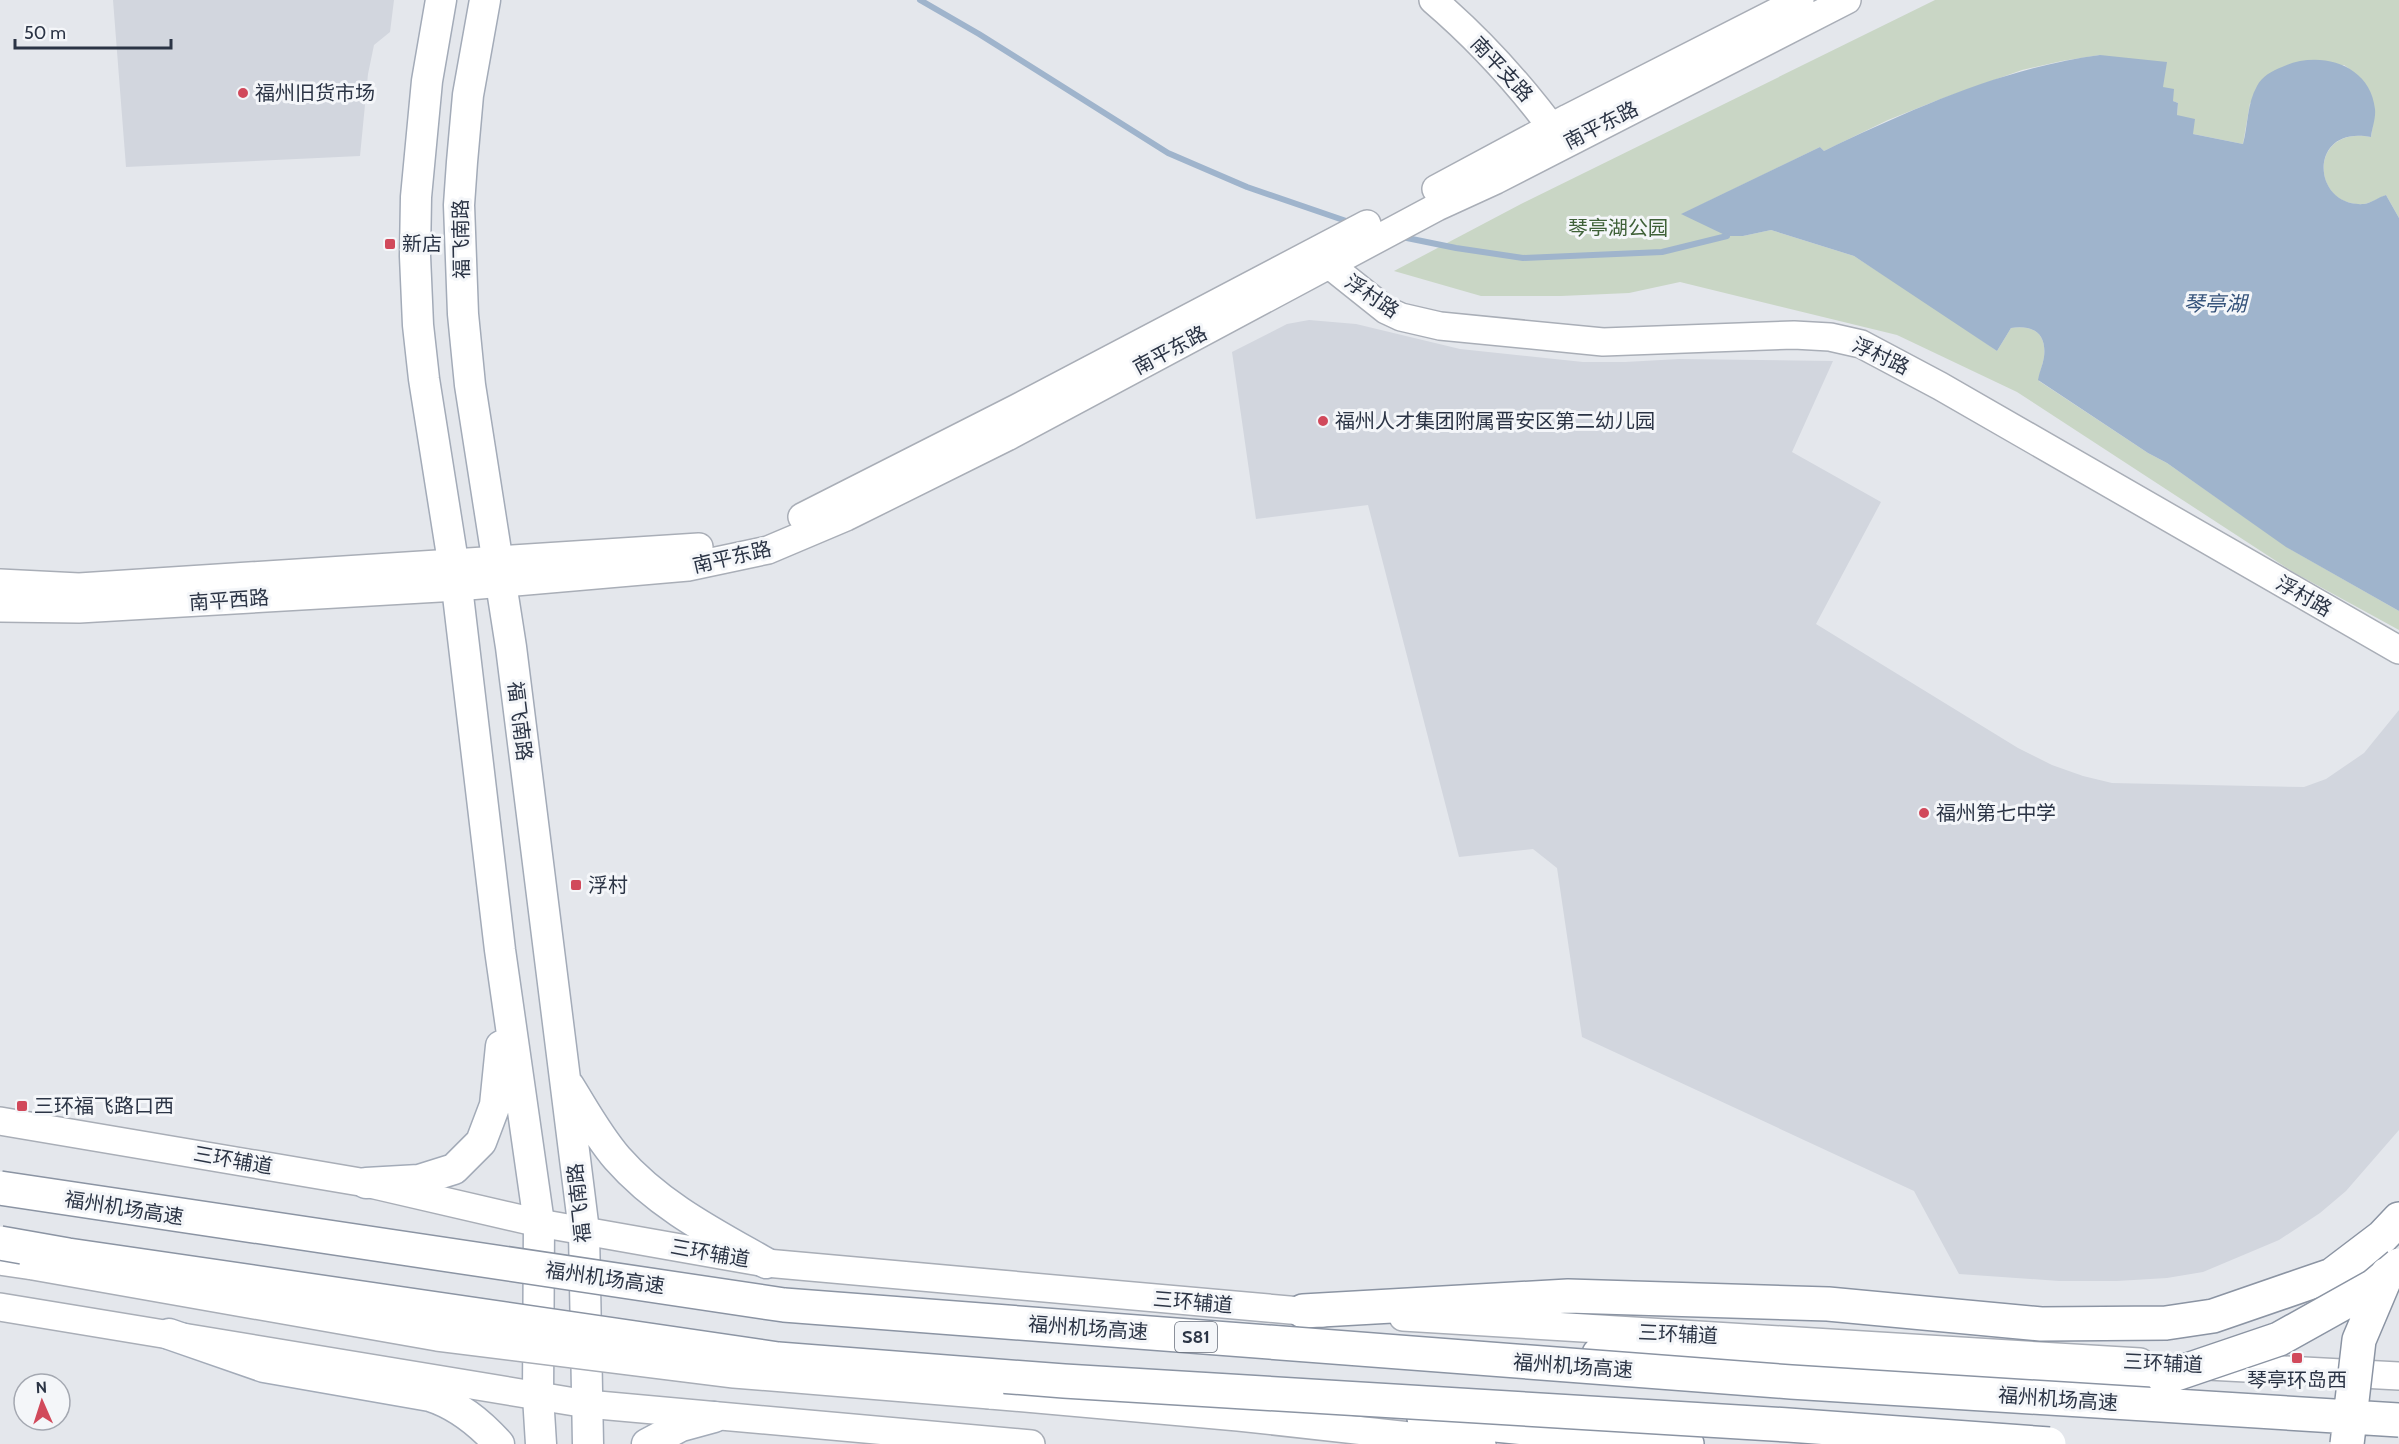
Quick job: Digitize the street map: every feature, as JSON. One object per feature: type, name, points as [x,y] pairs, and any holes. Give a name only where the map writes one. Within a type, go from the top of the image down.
[{"type":"highway","name":"福州机场高速","points":[[0,1188],[784,1305],[1791,1382],[2399,1420]]},
{"type":"highway","points":[[1303,1311],[1568,1296],[1828,1304],[2041,1324],[2166,1323],[2213,1316],[2331,1275],[2382,1237],[2399,1219]]},
{"type":"highway","points":[[0,1243],[80,1257],[778,1359],[1064,1381],[1800,1426],[2049,1444]]},
{"type":"highway","points":[[2347,1444],[2359,1340],[2399,1244]]},
{"type":"highway","points":[[1386,1351],[1695,1355],[2095,1377],[2164,1378],[2279,1339],[2374,1286],[2399,1265]]},
{"type":"highway","points":[[1064,1381],[1687,1444]]},
{"type":"main road","points":[[441,0],[429,71],[417,197],[415,256],[418,325],[455,575],[500,950],[539,1223],[538,1396],[542,1444]]},
{"type":"main road","name":"福飞南路","points":[[485,0],[468,96],[459,205],[463,314],[470,385],[500,571],[584,1231],[588,1444]]},
{"type":"main road","name":"南平支路","points":[[1432,0],[1498,62],[1566,131]]},
{"type":"main road","name":"南平支路","points":[[1457,0],[1512,52],[1566,131]]},
{"type":"main road","name":"南平东路","points":[[455,575],[500,571],[688,567],[741,557],[788,543],[846,517],[1007,437],[1324,254],[1428,203],[1496,180],[1566,131],[1800,0]]},
{"type":"main road","name":"南平东路","points":[[1566,131],[1847,0]]},
{"type":"main road","name":"南平东路","points":[[1324,254],[1356,251],[1428,203]]},
{"type":"main road","name":"浮村路","points":[[1324,254],[1386,310],[1401,317],[1440,326],[1603,342],[1794,335],[1830,337],[1861,344],[1940,386],[2399,650]]},
{"type":"main road","name":"南平西路","points":[[0,583],[79,587],[455,575]]},
{"type":"main road","name":"南平西路","points":[[0,608],[79,609],[455,575]]},
{"type":"main road","points":[[366,1183],[419,1180],[454,1169],[481,1142],[495,1105],[501,1052],[500,950]]},
{"type":"main road","points":[[564,1078],[595,1128],[618,1158],[652,1191],[689,1219],[766,1263]]},
{"type":"main road","name":"三环辅道","points":[[0,1120],[366,1183],[539,1223],[766,1263],[1303,1311],[2399,1376]]},
{"type":"main road","points":[[0,1261],[437,1337],[734,1374],[1226,1416],[1482,1444]]},
{"type":"main road","points":[[0,1306],[587,1404],[1031,1444]]},
{"type":"main road","points":[[169,1334],[264,1367],[419,1394],[449,1402],[461,1409],[499,1444]]},
{"type":"main road","points":[[647,1444],[681,1426],[714,1417]]},
{"type":"shaded area","name":"福州旧货市场","points":[[113,0],[394,0],[390,32],[374,45],[368,74],[360,156],[126,167]]},
{"type":"shaded area","name":"福州第七中学","points":[[1309,320],[1356,324],[1460,349],[1583,362],[1679,359],[1833,361],[1792,452],[1881,502],[1816,624],[2018,748],[2052,765],[2112,783],[2304,787],[2326,779],[2364,753],[2399,710],[2399,1130],[2346,1191],[2320,1213],[2279,1240],[2203,1272],[2167,1278],[2117,1281],[2059,1281],[1959,1274],[1914,1191],[1582,1037],[1557,868],[1533,849],[1459,857],[1368,505],[1256,519],[1232,352],[1287,324]]},
{"type":"green space","name":"琴亭湖公园","points":[[1935,0],[2399,0],[2399,218],[2386,195],[2364,204],[2346,202],[2334,194],[2326,181],[2324,168],[2327,154],[2335,143],[2350,137],[2371,137],[2373,125],[2372,105],[2366,87],[2344,65],[2250,103],[2243,144],[2193,134],[2177,115],[2178,103],[2173,101],[2163,87],[2100,55],[2022,70],[1938,100],[1888,120],[1824,151],[1820,147],[1682,214],[1743,236],[1771,230],[1854,256],[1997,351],[2011,328],[2031,329],[2040,336],[2044,348],[2039,381],[2148,453],[2167,463],[2290,549],[2399,611],[2399,630],[2293,572],[2017,392],[1897,335],[1680,282],[1629,293],[1481,296],[1394,271],[1521,204]]},
{"type":"water","name":"琴亭湖","points":[[2100,55],[2167,62],[2163,87],[2174,89],[2173,101],[2178,103],[2177,115],[2195,119],[2193,134],[2243,144],[2249,107],[2257,86],[2268,74],[2282,67],[2311,60],[2340,64],[2353,71],[2371,93],[2375,112],[2371,137],[2350,136],[2335,143],[2327,154],[2324,167],[2326,181],[2334,193],[2346,202],[2364,204],[2386,195],[2399,218],[2399,611],[2286,547],[2167,463],[2148,453],[2038,380],[2044,348],[2040,336],[2031,329],[2011,328],[1997,351],[1854,256],[1771,230],[1743,236],[1727,236],[1681,214],[1820,147],[1824,151],[1959,92],[2028,70]]},
{"type":"waterway","points":[[920,0],[979,34],[1168,153],[1247,187],[1352,223]]},
{"type":"waterway","points":[[1402,237],[1523,258],[1662,252],[1727,236]]},
{"type":"place","name":"福州旧货市场","points":[[243,93]]},
{"type":"place","name":"新店","points":[[390,244]]},
{"type":"place","name":"福州人才集团附属晋安区第二幼儿园","points":[[1323,421]]},
{"type":"place","name":"福州第七中学","points":[[1924,813]]},
{"type":"place","name":"浮村","points":[[576,885]]},
{"type":"place","name":"三环福飞路口西","points":[[22,1106]]},
{"type":"place","name":"琴亭环岛西","points":[[2297,1358]]}]
